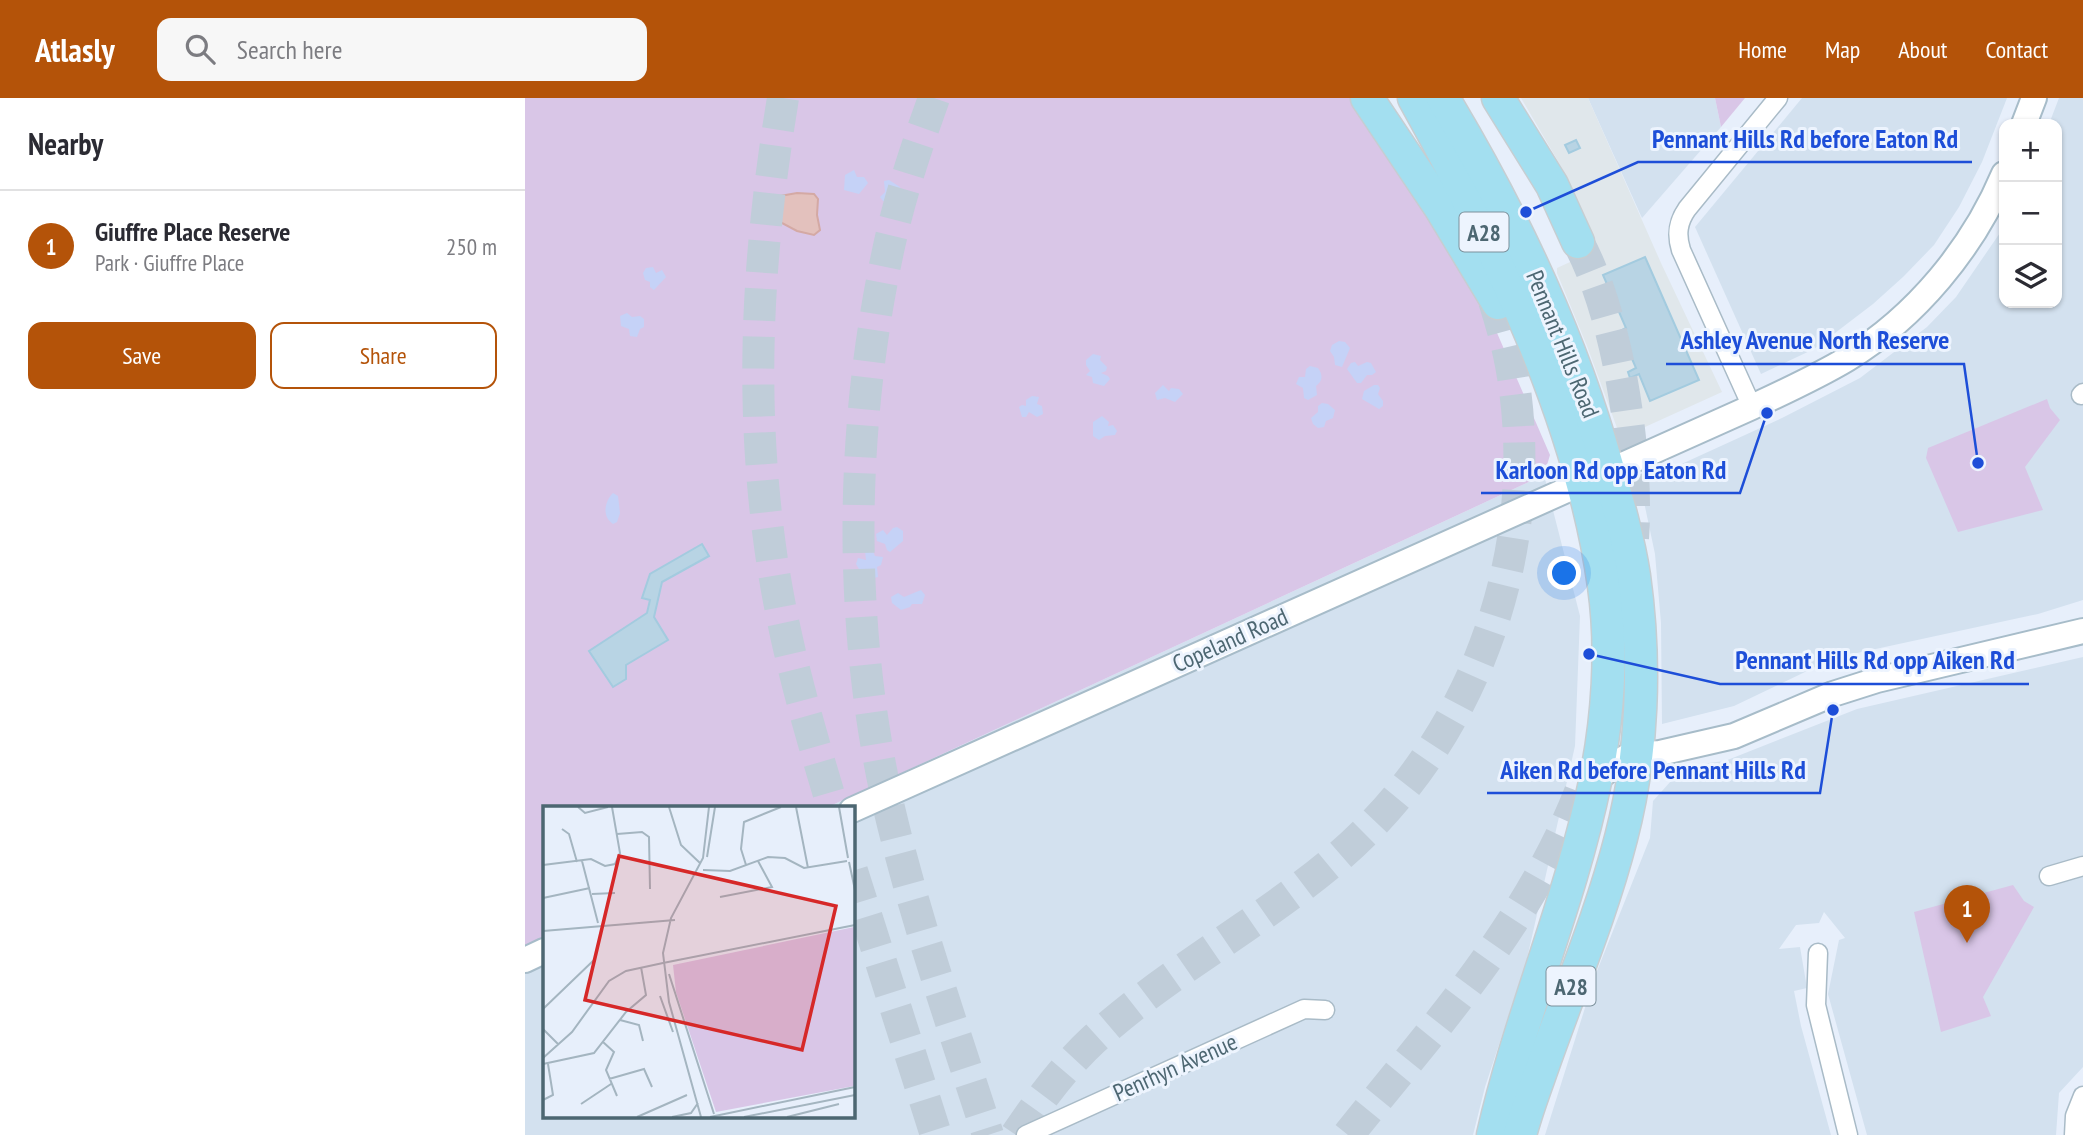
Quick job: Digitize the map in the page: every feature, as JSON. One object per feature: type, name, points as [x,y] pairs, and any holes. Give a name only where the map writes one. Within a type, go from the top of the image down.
[{"type":"highway","points":[[1367,98],[1486,281],[1565,424]]},
{"type":"highway","name":"Pennant Hills Road","points":[[1414,98],[1497,259],[1565,424],[1628,541],[1637,602],[1640,668],[1637,754],[1626,817],[1611,872],[1520,1135]]},
{"type":"highway","name":"Pennant Hills Road","points":[[1443,98],[1509,217],[1551,307],[1575,368],[1595,476],[1595,531],[1605,589],[1607,628],[1604,723],[1595,781],[1571,881],[1510,1071],[1493,1135]]},
{"type":"highway","points":[[1498,98],[1552,185],[1578,242]]},
{"type":"main road","points":[[2026,119],[2034,98]]},
{"type":"main road","name":"Copeland Road","points":[[854,809],[1752,407],[1849,358],[1900,318],[1954,260],[1985,215],[2000,182]]},
{"type":"main road","points":[[1595,781],[1616,763],[1637,754],[1660,753],[1723,739],[1833,694],[1877,680],[2083,631]]},
{"type":"main road","points":[[525,960],[543,951]]},
{"type":"street","points":[[1752,407],[1681,250],[1678,233],[1679,224],[1687,208],[1778,98]]},
{"type":"street","points":[[2049,876],[2083,866]]},
{"type":"street","points":[[1818,953],[1815,1005],[1848,1135]]},
{"type":"street","name":"Penrhyn Avenue","points":[[1026,1135],[1304,1009],[1325,1010]]},
{"type":"street","points":[[2074,1135],[2075,1116],[2083,1096]]},
{"type":"shaded area","points":[[525,98],[1350,98],[1481,296],[1550,455],[1544,475],[830,806],[543,806],[543,938],[525,947]]},
{"type":"shaded area","points":[[1521,98],[1588,98],[1722,392],[1623,437],[1620,436],[1557,273],[1557,268],[1593,249],[1595,241],[1562,168]]},
{"type":"shaded area","points":[[1588,98],[1715,98],[1721,127],[1642,218]]},
{"type":"shaded area","points":[[1715,98],[1745,98],[1721,127]]},
{"type":"shaded area","points":[[1802,98],[2007,98],[1982,162],[1959,207],[1934,245],[1873,304],[1814,349],[1761,374],[1695,227]]},
{"type":"shaded area","points":[[2059,98],[2083,98],[2083,600],[2038,614],[1834,658],[1734,706],[1662,724],[1661,623],[1655,554],[1640,483],[1782,418],[1860,378],[1927,327],[1956,297],[1999,234],[1999,308],[2062,308],[2062,119],[2051,119]]},
{"type":"shaded area","points":[[814,194],[818,199],[820,230],[814,235],[797,231],[763,213],[763,205],[780,196]]},
{"type":"shaded area","points":[[2047,399],[2050,408],[2060,420],[2025,467],[2043,510],[1958,532],[1926,458],[1928,448]]},
{"type":"shaded area","points":[[1544,475],[1580,616],[1575,746],[1526,963],[1485,1087],[1473,1135],[525,1135],[525,947],[543,938],[543,1118],[854,1118],[854,806],[830,806]]},
{"type":"shaded area","points":[[2083,657],[2083,1067],[2059,1093],[2056,1135],[1867,1135],[1828,994],[1839,940],[1845,938],[1824,912],[1819,923],[1796,925],[1779,949],[1800,947],[1807,988],[1794,991],[1831,1135],[1545,1135],[1595,976],[1650,838],[1653,801],[1671,781],[1700,764],[1725,761],[1857,709]]},
{"type":"shaded area","points":[[2013,885],[2024,901],[2034,907],[1983,997],[1991,1016],[1941,1032],[1914,912]]},
{"type":"sand","points":[[854,170],[857,177],[864,177],[868,183],[859,194],[844,190],[845,175]]},
{"type":"sand","points":[[889,180],[900,187],[899,192],[904,196],[903,201],[908,204],[909,209],[900,211],[893,203],[883,201],[880,197],[885,192],[884,181]]},
{"type":"sand","points":[[653,267],[656,273],[662,270],[666,277],[654,290],[650,287],[650,282],[645,280],[643,273],[646,268]]},
{"type":"sand","points":[[627,313],[632,317],[640,316],[644,319],[644,327],[640,329],[637,337],[630,336],[629,329],[621,326],[620,316]]},
{"type":"sand","points":[[1339,341],[1345,342],[1350,348],[1342,367],[1335,365],[1330,351],[1332,345]]},
{"type":"sand","points":[[1093,354],[1101,356],[1100,360],[1107,367],[1106,371],[1101,373],[1110,379],[1104,386],[1093,383],[1092,377],[1086,375],[1090,371],[1086,360]]},
{"type":"sand","points":[[1355,362],[1358,366],[1371,363],[1376,372],[1357,383],[1347,369]]},
{"type":"sand","points":[[1310,366],[1318,368],[1321,378],[1316,386],[1317,395],[1308,400],[1304,398],[1303,388],[1296,384],[1299,377],[1305,377],[1306,369]]},
{"type":"sand","points":[[1163,385],[1169,391],[1171,388],[1179,389],[1183,394],[1175,402],[1165,398],[1157,400],[1155,393]]},
{"type":"sand","points":[[1374,385],[1380,388],[1378,394],[1383,401],[1383,406],[1379,409],[1362,399],[1364,391]]},
{"type":"sand","points":[[1032,396],[1039,397],[1037,404],[1042,406],[1043,414],[1037,417],[1029,412],[1026,417],[1022,417],[1019,407],[1026,406],[1026,400]]},
{"type":"sand","points":[[1322,403],[1335,410],[1333,418],[1326,421],[1324,427],[1318,428],[1311,418]]},
{"type":"sand","points":[[1102,416],[1109,422],[1108,426],[1113,425],[1117,431],[1115,435],[1099,440],[1093,436],[1093,422]]},
{"type":"sand","points":[[613,493],[618,496],[620,513],[617,522],[613,524],[609,521],[605,509]]},
{"type":"sand","points":[[897,527],[903,531],[903,541],[890,552],[885,544],[877,541],[876,534],[883,530],[887,535]]},
{"type":"sand","points":[[865,551],[873,551],[875,556],[883,557],[881,565],[877,567],[878,577],[870,579],[866,571],[859,569],[856,564],[858,558],[866,560]]},
{"type":"sand","points":[[921,590],[925,595],[922,604],[912,604],[901,610],[892,603],[891,597],[898,593],[904,597]]},
{"type":"building","points":[[1576,140],[1580,148],[1569,153],[1565,145]]},
{"type":"building","points":[[1645,257],[1699,380],[1650,401],[1639,374],[1630,378],[1628,372],[1636,368],[1620,331],[1626,328],[1603,275]]},
{"type":"building","points":[[702,544],[709,556],[662,582],[654,617],[668,640],[626,665],[626,679],[613,687],[589,651],[647,613],[650,600],[642,598],[650,574]]},
{"type":"tunnel","points":[[783,98],[762,266],[758,377],[760,433],[775,579],[788,645],[832,806]]},
{"type":"tunnel","points":[[934,98],[897,212],[875,320],[860,459],[860,600],[866,670],[889,808],[923,932],[988,1135]]},
{"type":"tunnel","points":[[1578,242],[1604,307],[1623,386],[1633,467],[1633,538]]},
{"type":"tunnel","points":[[1016,1135],[1052,1085],[1093,1040],[1150,993],[1301,887],[1381,816],[1424,762],[1460,702],[1487,639],[1507,572],[1517,504],[1519,434],[1511,365],[1486,277]]},
{"type":"tunnel","points":[[1348,1135],[1451,1008],[1514,919],[1542,873],[1587,773]]},
{"type":"tunnel","points":[[854,877],[936,1135]]},
{"type":"place","name":"Pennant Hills Rd before Eaton Rd","points":[[1526,212]]},
{"type":"place","name":"Karloon Rd opp Eaton Rd","points":[[1767,413]]},
{"type":"place","name":"Ashley Avenue North Reserve","points":[[1978,463]]},
{"type":"place","name":"Pennant Hills Rd opp Aiken Rd","points":[[1589,654]]},
{"type":"place","name":"Aiken Rd before Pennant Hills Rd","points":[[1833,710]]},
{"type":"place","name":"Giuffre Place Reserve","points":[[1967,943]]}]
